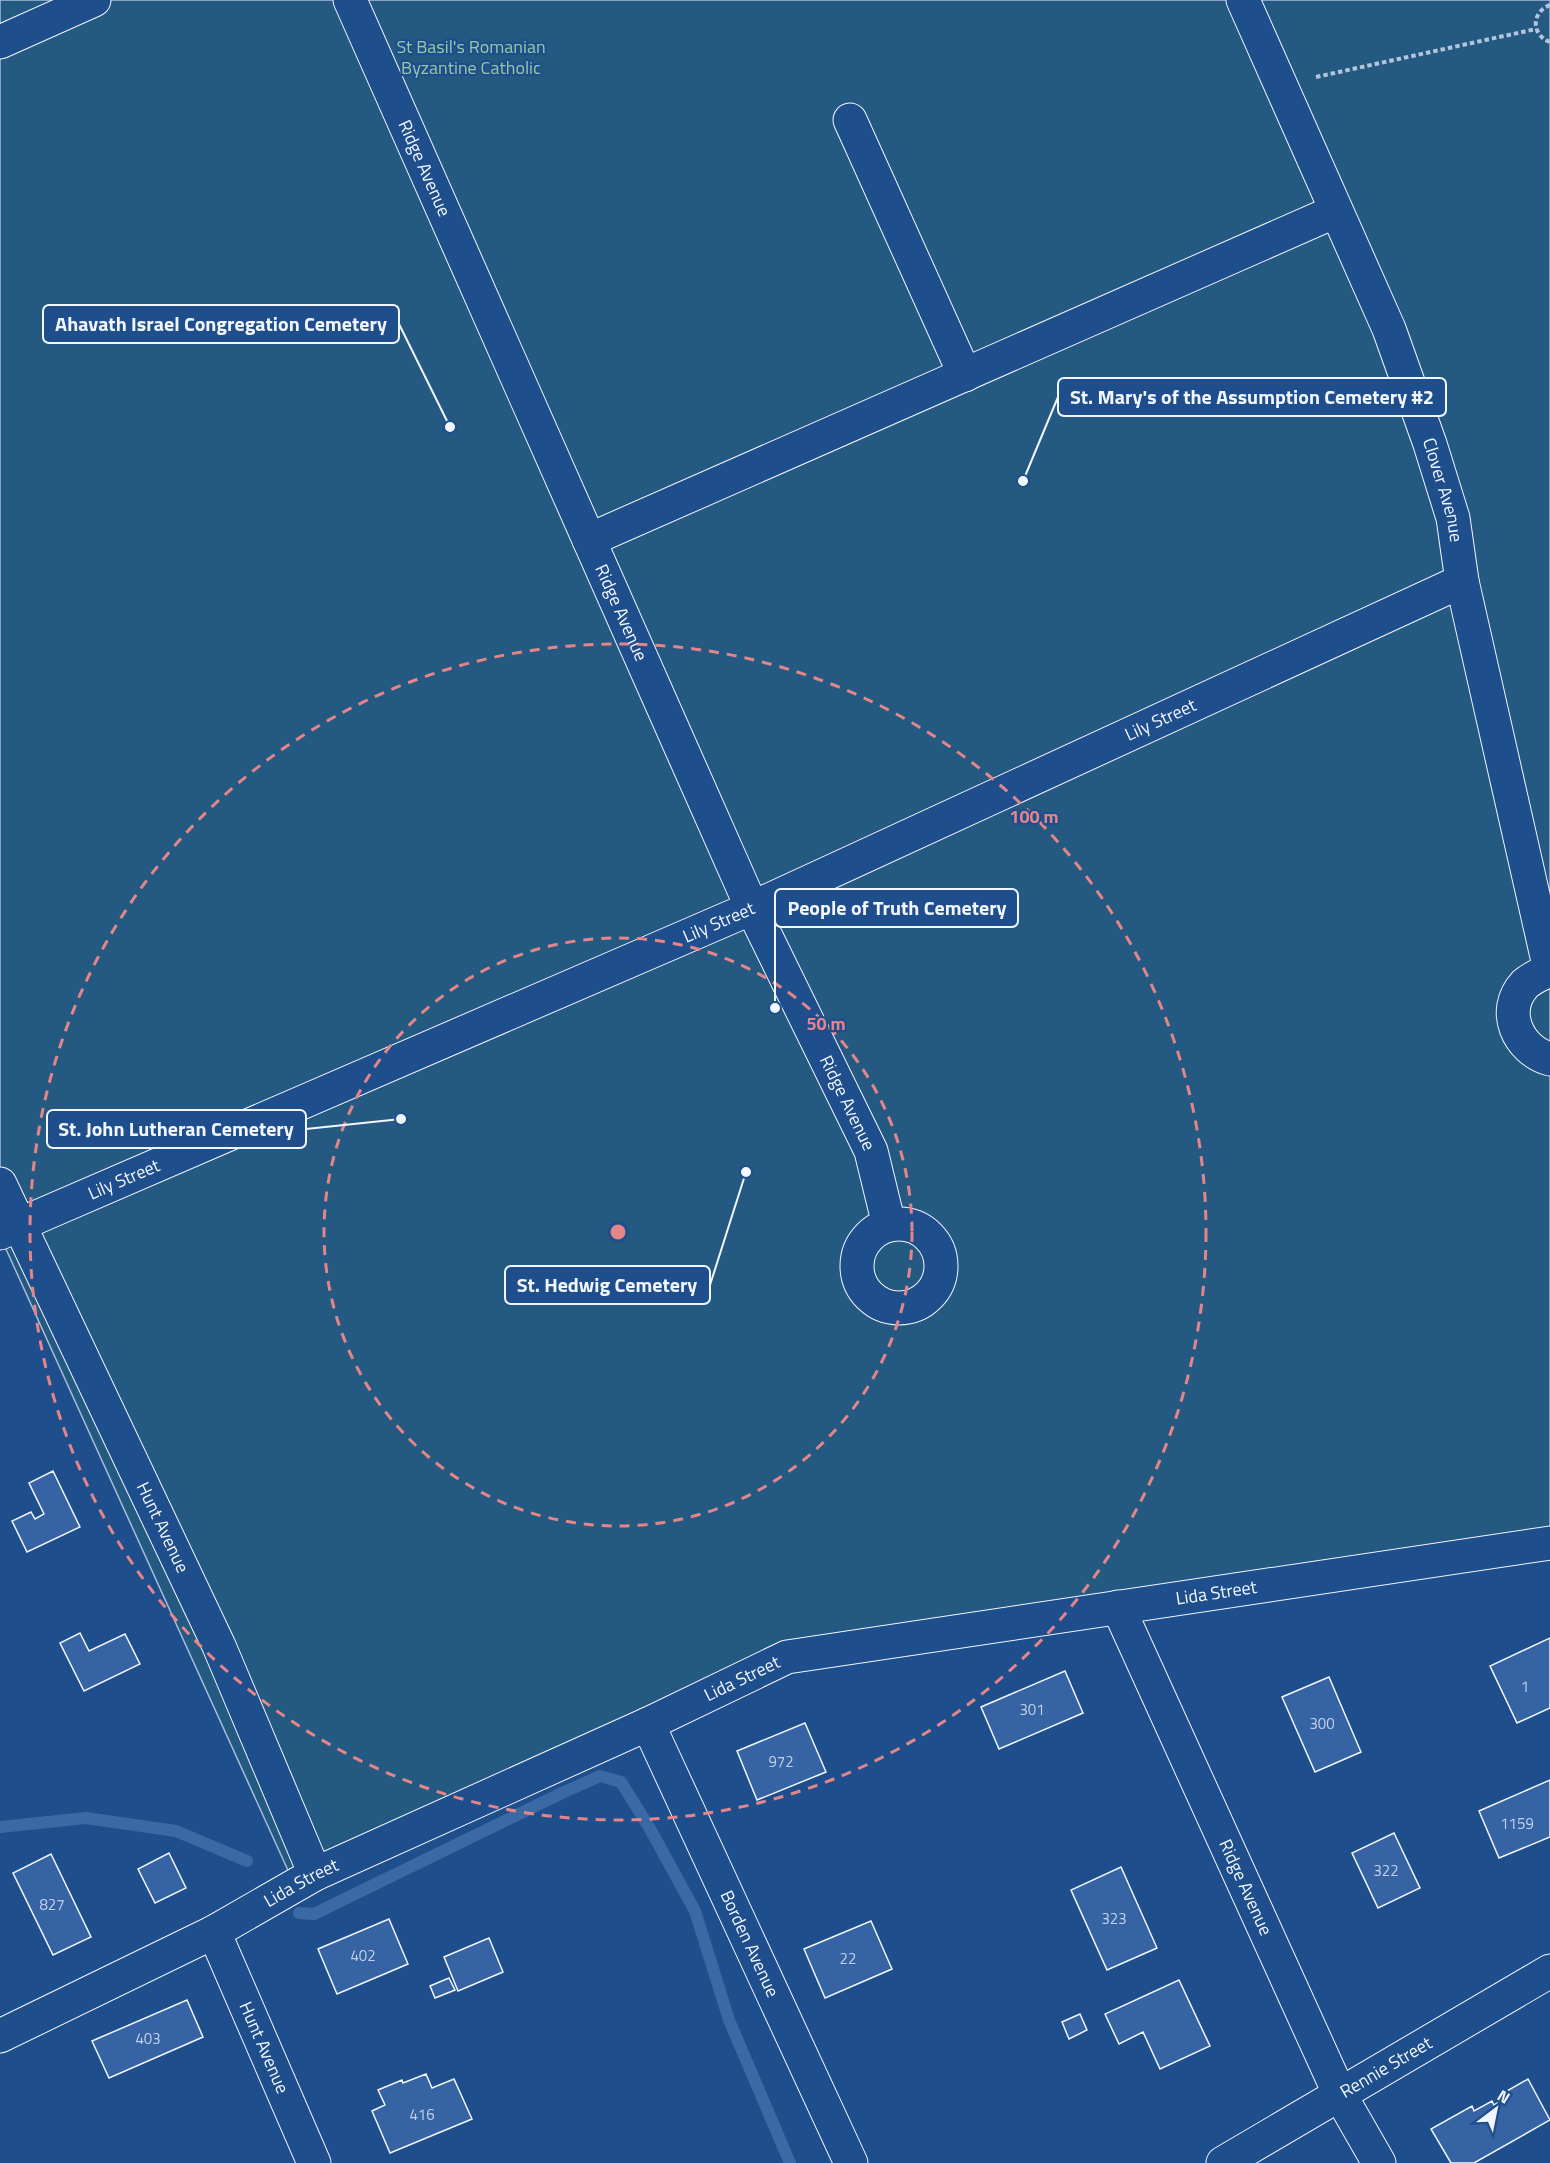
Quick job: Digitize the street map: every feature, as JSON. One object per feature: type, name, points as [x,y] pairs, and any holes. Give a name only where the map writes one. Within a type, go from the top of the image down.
[{"type":"street","points":[[0,42],[94,0]]},
{"type":"street","name":"Ridge Avenue","points":[[350,0],[752,908],[871,1151],[889,1225]]},
{"type":"street","name":"Clover Avenue","points":[[1243,0],[1389,329],[1430,444],[1453,518],[1462,580],[1550,970],[1535,976],[1516,998],[1513,1014],[1515,1029],[1522,1042],[1534,1053],[1550,1059]]},
{"type":"street","points":[[850,120],[965,375]]},
{"type":"street","points":[[589,540],[1336,212]]},
{"type":"street","name":"Lily Street","points":[[9,1229],[752,908],[1462,580]]},
{"type":"street","name":"Hunt Avenue","points":[[0,1184],[9,1229],[219,1646],[315,1874]]},
{"type":"street","name":"Lida Street","points":[[0,2036],[214,1932],[315,1874],[648,1724],[787,1657],[1550,1543]]},
{"type":"street","name":"Ridge Avenue","points":[[1118,1607],[1340,2095],[1378,2163]]},
{"type":"street","name":"Borden Avenue","points":[[648,1724],[851,2163]]},
{"type":"street","name":"Hunt Avenue","points":[[214,1932],[314,2163]]},
{"type":"street","name":"Rennie Street","points":[[1223,2163],[1550,1971]]},
{"type":"path","points":[[1550,5],[1539,12],[1535,23],[1543,40],[1550,42]]},
{"type":"path","points":[[1280,85],[1536,29]]},
{"type":"green space","name":"St Basil's Romanian Byzantine Catholic","points":[[0,0],[1550,0],[1550,1541],[817,1644],[296,1888],[0,1236]]},
{"type":"building","points":[[53,1471],[80,1527],[27,1552],[12,1521],[31,1512],[35,1519],[44,1514],[29,1483]]},
{"type":"building","points":[[80,1633],[89,1651],[125,1634],[140,1664],[84,1691],[60,1643]]},
{"type":"building","points":[[1550,1638],[1550,1708],[1517,1723],[1490,1666]]},
{"type":"building","points":[[1065,1671],[1083,1713],[999,1749],[981,1707]]},
{"type":"building","points":[[1329,1677],[1361,1752],[1315,1772],[1282,1697]]},
{"type":"building","points":[[805,1723],[826,1772],[757,1800],[737,1751]]},
{"type":"building","points":[[1550,1780],[1550,1837],[1499,1858],[1479,1811]]},
{"type":"building","points":[[1394,1833],[1420,1888],[1378,1908],[1352,1853]]},
{"type":"building","points":[[169,1853],[186,1888],[155,1903],[138,1869]]},
{"type":"building","points":[[51,1854],[91,1937],[53,1955],[13,1873]]},
{"type":"building","points":[[1121,1867],[1157,1948],[1107,1970],[1071,1890]]},
{"type":"building","points":[[389,1919],[408,1964],[337,1994],[318,1949]]},
{"type":"building","points":[[871,1921],[892,1969],[825,1998],[804,1949]]},
{"type":"building","points":[[489,1938],[503,1972],[458,1991],[444,1957]]},
{"type":"building","points":[[449,1978],[455,1990],[435,1998],[430,1986]]},
{"type":"building","points":[[1179,1980],[1210,2046],[1160,2069],[1143,2032],[1119,2044],[1105,2014]]},
{"type":"building","points":[[187,2000],[203,2037],[109,2078],[92,2041]]},
{"type":"building","points":[[1080,2014],[1087,2030],[1069,2039],[1062,2022]]},
{"type":"building","points":[[426,2074],[432,2088],[454,2079],[472,2119],[390,2153],[372,2111],[385,2105],[378,2090],[402,2080],[403,2083]]},
{"type":"building","points":[[1528,2079],[1550,2120],[1474,2163],[1451,2163],[1431,2129],[1472,2106],[1474,2111],[1492,2101],[1494,2105],[1508,2097],[1505,2092]]},
{"type":"waterway","points":[[299,1913],[314,1914],[600,1776],[621,1782],[649,1827],[695,1911],[729,2020],[790,2163]]},
{"type":"waterway","points":[[0,1827],[86,1818],[176,1831],[247,1861]]},
{"type":"place","name":"Ahavath Israel Congregation Cemetery","points":[[450,427]]},
{"type":"place","name":"St. Mary's of the Assumption Cemetery #2","points":[[1023,481]]},
{"type":"place","name":"People of Truth Cemetery","points":[[775,1008]]},
{"type":"place","name":"St. John Lutheran Cemetery","points":[[401,1119]]},
{"type":"place","name":"St. Hedwig Cemetery","points":[[746,1172]]}]
